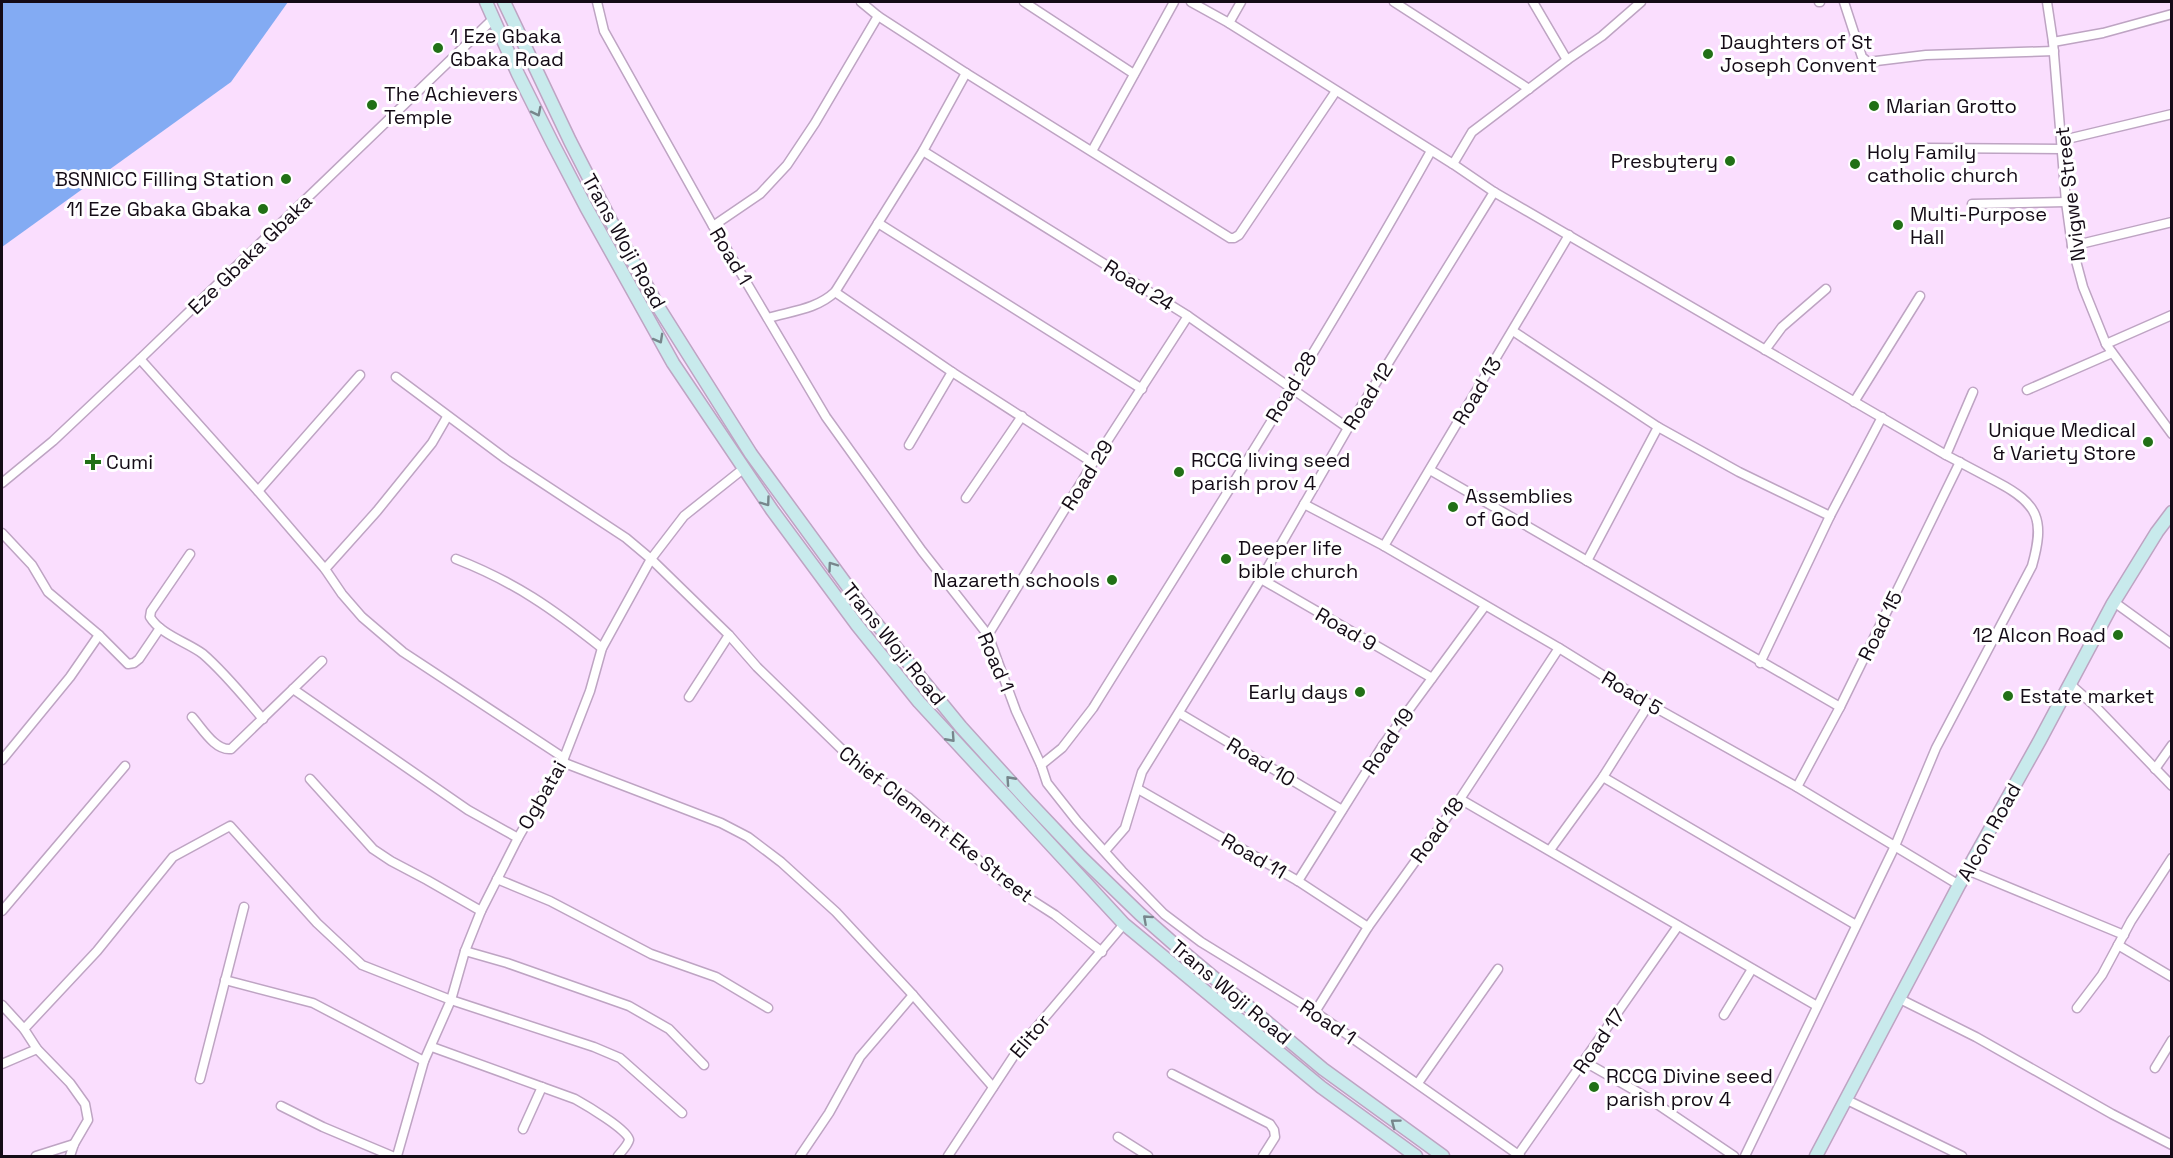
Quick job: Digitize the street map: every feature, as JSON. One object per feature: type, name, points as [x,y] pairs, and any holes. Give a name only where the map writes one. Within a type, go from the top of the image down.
[{"type":"main road","name":"Trans Woji Road","points":[[486,2],[518,74],[583,201],[673,363],[743,469],[857,625],[919,702],[1124,924],[1321,1087],[1416,1156]]},
{"type":"main road","name":"Trans Woji Road","points":[[504,2],[542,84],[643,278],[751,454],[862,606],[961,726],[1081,857],[1182,951],[1323,1069],[1443,1156]]},
{"type":"main road","points":[[583,201],[597,193]]},
{"type":"main road","points":[[628,285],[643,278]]},
{"type":"main road","name":"Alcon Road","points":[[1816,1156],[1898,998],[2114,602],[2170,517]]},
{"type":"street","name":"Road 1","points":[[597,2],[604,31],[713,226],[826,417],[922,551],[988,635],[1016,711],[1047,783],[1077,821],[1164,914],[1201,942],[1315,1012],[1519,1156]]},
{"type":"street","points":[[861,2],[966,72],[1230,238],[1239,235],[1336,91]]},
{"type":"street","points":[[1024,2],[1134,74]]},
{"type":"street","points":[[1092,151],[1174,2]]},
{"type":"street","points":[[1191,2],[1229,23],[1494,192],[1946,456],[2016,492],[2026,500],[2034,513],[2037,521],[2038,544],[2032,566],[1936,748],[1895,846],[1745,1156]]},
{"type":"street","points":[[1229,23],[1241,2]]},
{"type":"street","points":[[1394,2],[1529,89]]},
{"type":"street","points":[[1533,2],[1567,60]]},
{"type":"street","points":[[1453,164],[1472,132],[1602,36],[1641,2]]},
{"type":"street","points":[[1844,2],[1862,57],[1868,62],[1926,55],[2054,47],[2172,14]]},
{"type":"street","name":"Nvigwe Street","points":[[2047,2],[2054,47],[2066,202],[2072,246],[2083,287],[2106,344],[2172,434]]},
{"type":"street","points":[[713,226],[760,194],[787,165],[815,123],[878,15]]},
{"type":"street","name":"Eze Gbaka Gbaka","points":[[2,483],[54,441],[493,19]]},
{"type":"street","points":[[768,318],[814,306],[826,301],[836,292],[923,151],[966,72]]},
{"type":"street","points":[[1923,148],[2063,145],[2172,114]]},
{"type":"street","name":"Road 24","points":[[923,151],[1188,316],[1348,428]]},
{"type":"street","name":"Road 28","points":[[1041,765],[1062,748],[1093,708],[1292,388],[1387,230],[1431,151]]},
{"type":"street","name":"Road 12","points":[[1105,851],[1125,828],[1142,772],[1261,579],[1348,428],[1494,192]]},
{"type":"street","points":[[1972,204],[2066,202]]},
{"type":"street","points":[[2072,246],[2172,222]]},
{"type":"street","points":[[878,223],[1142,389]]},
{"type":"street","name":"Road 13","points":[[1384,546],[1569,235]]},
{"type":"street","points":[[1765,350],[1782,327],[1826,289]]},
{"type":"street","points":[[836,292],[952,372],[1093,463]]},
{"type":"street","points":[[1854,402],[1920,296]]},
{"type":"street","points":[[2106,344],[2172,315]]},
{"type":"street","name":"Road 29","points":[[988,635],[1093,463],[1188,316]]},
{"type":"street","points":[[1513,331],[1658,427],[1739,472],[1830,516]]},
{"type":"street","points":[[2026,390],[2112,353]]},
{"type":"street","points":[[140,359],[325,569],[362,618],[403,652],[563,760],[721,823],[748,837],[804,882],[836,912],[913,995],[993,1087]]},
{"type":"street","points":[[909,445],[952,372]]},
{"type":"street","points":[[258,491],[360,375]]},
{"type":"street","name":"Chief Clement Eke Street","points":[[396,377],[447,417],[459,423],[506,459],[619,533],[651,559],[862,769],[909,798],[1002,881],[1055,915],[1102,952]]},
{"type":"street","points":[[1946,456],[1973,392]]},
{"type":"street","points":[[966,498],[1022,416]]},
{"type":"street","points":[[325,569],[377,511],[432,443],[447,417]]},
{"type":"street","points":[[1760,663],[1830,516],[1882,417]]},
{"type":"street","points":[[1587,561],[1658,427]]},
{"type":"street","name":"Road 15","points":[[1797,787],[1840,707],[1960,462]]},
{"type":"street","name":"Ogbatai","points":[[397,1156],[424,1061],[451,1000],[465,951],[481,911],[518,838],[563,760],[590,691],[602,648],[651,559],[684,516],[743,469]]},
{"type":"street","points":[[1430,470],[1760,663],[1840,707]]},
{"type":"street","name":"Road 5","points":[[1304,504],[1384,546],[1559,648],[1649,704],[1797,787],[1959,885]]},
{"type":"street","points":[[2,533],[32,565],[48,592],[99,635],[128,664],[138,659],[160,628]]},
{"type":"street","points":[[190,555],[149,615],[160,628],[201,653],[216,666],[263,719]]},
{"type":"street","points":[[456,559],[490,572],[528,593],[602,648]]},
{"type":"street","name":"Road 9","points":[[1261,579],[1432,678]]},
{"type":"street","points":[[2114,602],[2172,644]]},
{"type":"street","name":"Road 19","points":[[1298,881],[1383,745],[1485,606]]},
{"type":"street","points":[[2,760],[70,676],[99,635]]},
{"type":"street","points":[[689,697],[729,635]]},
{"type":"street","name":"Road 18","points":[[1315,1012],[1368,927],[1460,799],[1559,648]]},
{"type":"street","points":[[192,717],[217,746],[225,750],[235,747],[322,661]]},
{"type":"street","points":[[2070,684],[2096,707],[2172,786]]},
{"type":"street","points":[[293,689],[468,810],[518,838]]},
{"type":"street","points":[[1550,850],[1603,777],[1649,704]]},
{"type":"street","name":"Road 10","points":[[1179,713],[1342,810]]},
{"type":"street","points":[[2155,769],[2172,745]]},
{"type":"street","points":[[2,912],[125,766]]},
{"type":"street","points":[[1603,777],[1856,925]]},
{"type":"street","points":[[310,779],[373,849],[481,911]]},
{"type":"street","name":"Road 11","points":[[1138,789],[1298,881],[1368,927]]},
{"type":"street","points":[[1460,799],[1817,1006]]},
{"type":"street","points":[[24,1029],[86,964],[173,857],[226,827],[232,828],[317,923],[362,965],[451,1000],[594,1047],[620,1058],[682,1113]]},
{"type":"street","points":[[2077,1008],[2102,975],[2172,858]]},
{"type":"street","points":[[1968,870],[2124,935]]},
{"type":"street","points":[[497,879],[550,902],[651,954],[716,976],[768,1008]]},
{"type":"street","points":[[200,1079],[244,908]]},
{"type":"street","name":"Elitor","points":[[948,1156],[1019,1048],[1124,924]]},
{"type":"street","name":"Road 17","points":[[1519,1156],[1678,926]]},
{"type":"street","points":[[2118,945],[2172,977]]},
{"type":"street","points":[[465,951],[507,963],[629,1006],[669,1029],[704,1065]]},
{"type":"street","points":[[1418,1083],[1498,969]]},
{"type":"street","points":[[1724,1015],[1752,969]]},
{"type":"street","points":[[225,980],[313,1004],[424,1061]]},
{"type":"street","points":[[800,1156],[829,1113],[860,1057],[913,995]]},
{"type":"street","points":[[1898,998],[1977,1037],[2112,1114],[2172,1145]]},
{"type":"street","points":[[2,1005],[24,1029],[37,1049],[63,1074],[85,1104],[88,1120],[70,1156]]},
{"type":"street","points":[[2155,1068],[2172,1040]]},
{"type":"street","points":[[432,1047],[575,1099],[623,1130],[628,1136],[629,1141],[618,1156]]},
{"type":"street","points":[[2,1064],[37,1049]]},
{"type":"street","points":[[1585,1062],[1648,1098],[1734,1156]]},
{"type":"street","points":[[1172,1074],[1270,1124],[1275,1137],[1263,1156]]},
{"type":"street","points":[[523,1129],[542,1088]]},
{"type":"street","points":[[1845,1099],[1962,1156]]},
{"type":"street","points":[[281,1106],[322,1127],[392,1156]]},
{"type":"street","points":[[1118,1137],[1148,1156]]},
{"type":"street","points":[[36,1156],[74,1144]]},
{"type":"water","points":[[2,2],[288,2],[231,82],[2,247]]},
{"type":"place","name":"1 Eze Gbaka Gbaka Road","points":[[438,48]]},
{"type":"place","name":"Daughters of St Joseph Convent","points":[[1708,54]]},
{"type":"place","name":"The Achievers Temple","points":[[372,105]]},
{"type":"place","name":"Marian Grotto","points":[[1874,106]]},
{"type":"place","name":"Presbytery","points":[[1730,161]]},
{"type":"place","name":"Holy Family catholic church","points":[[1855,164]]},
{"type":"place","name":"BSNNICC Filling Station","points":[[286,179]]},
{"type":"place","name":"11 Eze Gbaka Gbaka","points":[[263,209]]},
{"type":"place","name":"Multi-Purpose Hall","points":[[1898,225]]},
{"type":"place","name":"Unique Medical & Variety Store","points":[[2148,442]]},
{"type":"place","name":"Cumi","points":[[93,462]]},
{"type":"place","name":"RCCG living seed parish prov 4","points":[[1179,472]]},
{"type":"place","name":"Assemblies of God","points":[[1453,507]]},
{"type":"place","name":"Deeper life bible church","points":[[1226,559]]},
{"type":"place","name":"Nazareth schools","points":[[1112,580]]},
{"type":"place","name":"12 Alcon Road","points":[[2118,635]]},
{"type":"place","name":"Early days","points":[[1360,692]]},
{"type":"place","name":"Estate market","points":[[2008,696]]},
{"type":"place","name":"RCCG Divine seed parish prov 4","points":[[1594,1087]]}]
